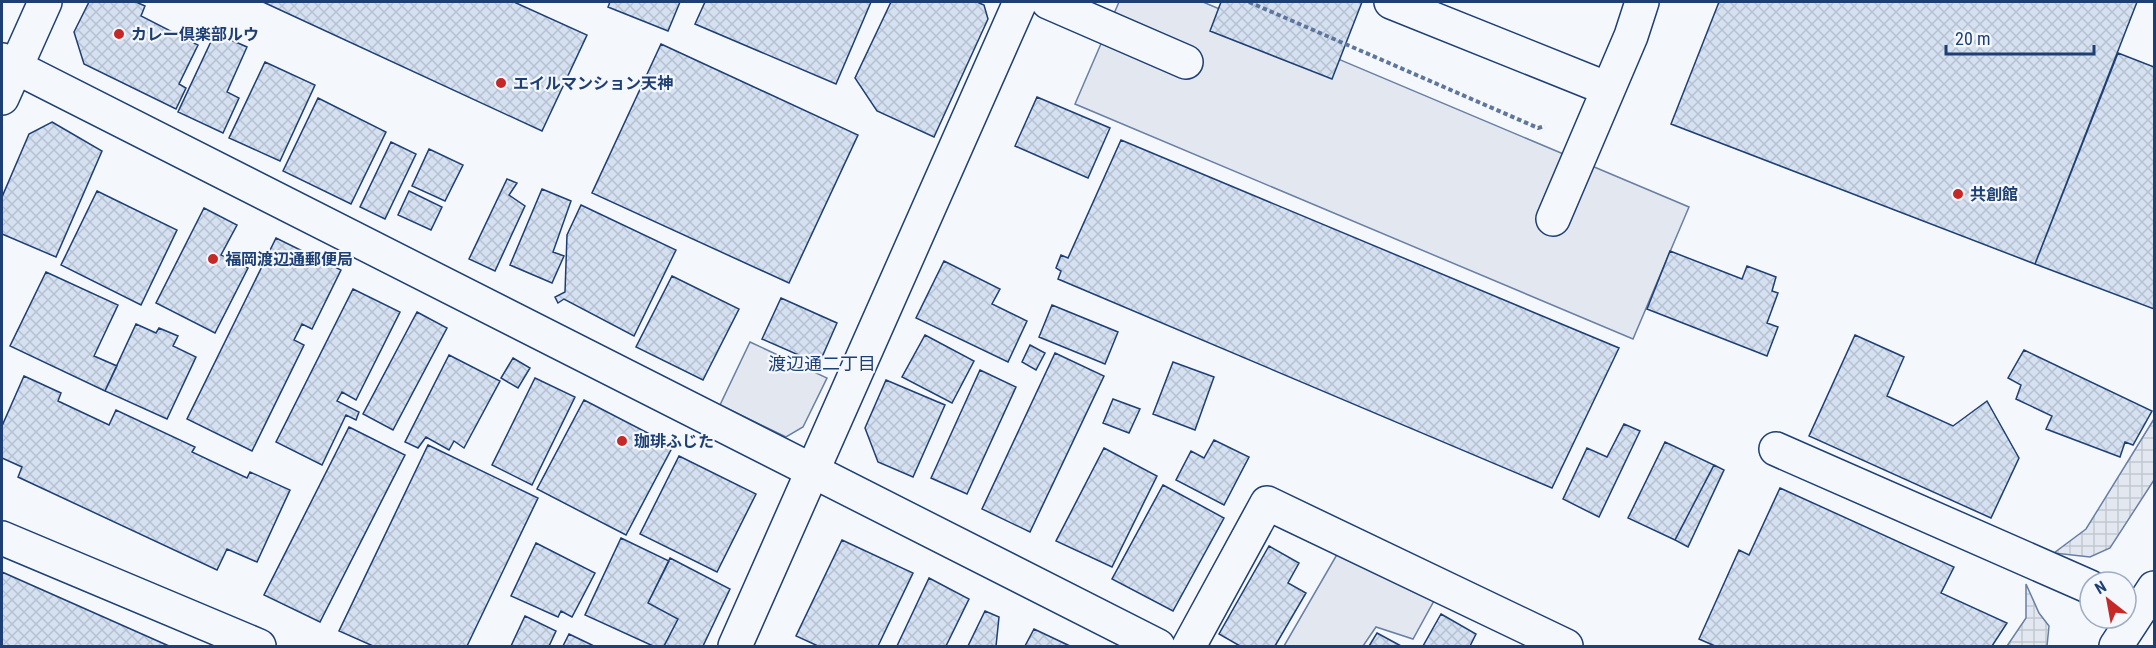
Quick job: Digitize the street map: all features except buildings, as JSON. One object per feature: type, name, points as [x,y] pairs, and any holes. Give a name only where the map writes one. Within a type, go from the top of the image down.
[{"type":"street","points":[[2,98],[9,63],[45,2]]},
{"type":"street","points":[[735,646],[1020,2]]},
{"type":"street","points":[[1048,2],[1185,62]]},
{"type":"street","points":[[1391,2],[1595,84]]},
{"type":"street","points":[[1553,219],[1595,84],[1642,2]]},
{"type":"street","points":[[9,63],[813,473],[1158,646]]},
{"type":"street","points":[[1776,449],[2078,582]]},
{"type":"street","points":[[1189,646],[1267,503],[1566,646]]},
{"type":"street","points":[[2,538],[258,646]]},
{"type":"street","points":[[2116,646],[2140,600]]},
{"type":"path","points":[[1249,2],[1538,128],[1566,121],[1595,84]]},
{"type":"shaded area","points":[[1119,2],[1203,2],[1689,207],[1633,339],[1075,104]]},
{"type":"shaded area","points":[[750,342],[827,378],[803,427],[786,437],[720,405]]},
{"type":"shaded area","points":[[2154,419],[2154,480],[2110,548],[2090,557],[2054,553],[2086,529]]},
{"type":"shaded area","points":[[1339,551],[1435,599],[1413,639],[1376,627],[1363,646],[1284,646]]},
{"type":"shaded area","points":[[2026,584],[2039,613],[2049,626],[2047,646],[2007,646],[2026,618]]},
{"type":"place","name":"カレー倶楽部ルウ","points":[[119,34]]},
{"type":"place","name":"エイルマンション天神","points":[[501,83]]},
{"type":"place","name":"共創館","points":[[1958,194]]},
{"type":"place","name":"福岡渡辺通郵便局","points":[[213,259]]},
{"type":"place","name":"珈琲ふじた","points":[[622,441]]},
{"type":"district","name":"渡辺通二丁目","points":[[822,364]]}]
